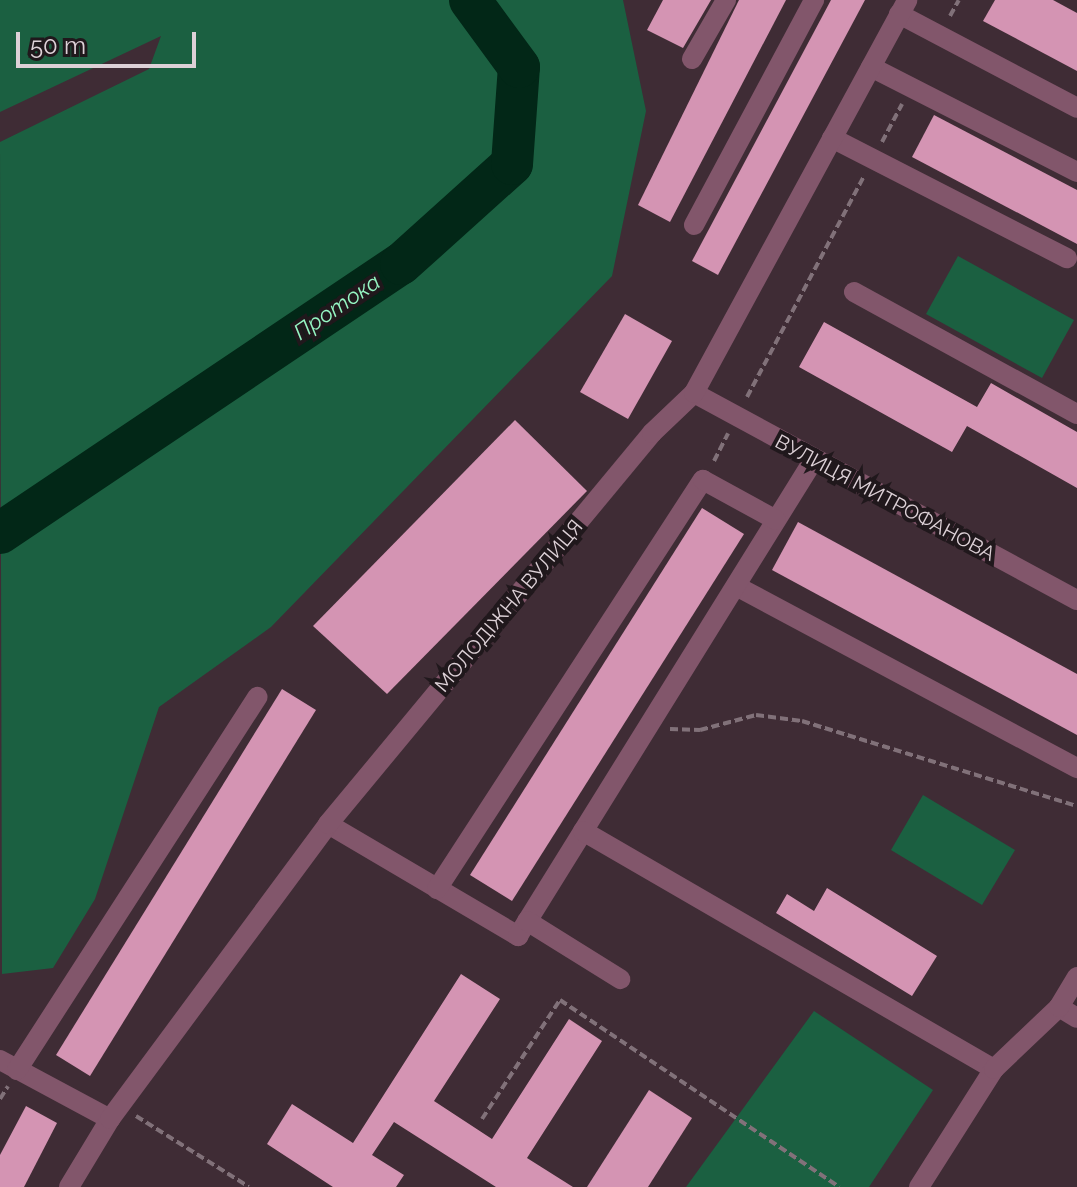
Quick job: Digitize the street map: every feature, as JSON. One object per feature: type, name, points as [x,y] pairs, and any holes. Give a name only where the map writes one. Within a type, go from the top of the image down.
[{"type":"street","points":[[692,59],[726,0]]},
{"type":"street","points":[[694,225],[814,0]]},
{"type":"street","points":[[903,7],[940,36],[1077,108]]},
{"type":"street","name":"МОЛОДІЖНА ВУЛИЦЯ","points":[[69,1187],[115,1113],[328,824],[652,433],[694,393],[903,7]]},
{"type":"street","points":[[871,67],[1077,172]]},
{"type":"street","points":[[832,138],[1067,258]]},
{"type":"street","points":[[854,292],[1077,414]]},
{"type":"street","name":"ВУЛИЦЯ МИТРОФАНОВА","points":[[694,393],[813,461],[1077,600]]},
{"type":"street","points":[[328,824],[518,936],[813,461]]},
{"type":"street","points":[[437,889],[703,480],[776,520]]},
{"type":"street","points":[[736,586],[1077,768]]},
{"type":"street","points":[[115,1113],[8,1065],[257,697]]},
{"type":"street","points":[[583,831],[994,1069]]},
{"type":"street","points":[[527,921],[620,979]]},
{"type":"street","points":[[919,1187],[994,1069],[1068,1013],[1077,977]]},
{"type":"path","points":[[940,36],[959,0]]},
{"type":"path","points":[[703,480],[911,88]]},
{"type":"path","points":[[647,727],[700,730],[756,715],[802,721],[1077,806]]},
{"type":"path","points":[[482,1119],[560,1000],[839,1187]]},
{"type":"path","points":[[115,1113],[249,1187]]},
{"type":"green space","points":[[0,0],[623,0],[646,111],[612,276],[271,627],[159,707],[95,899],[53,968],[2,974],[0,142],[149,69],[161,36],[0,112]]},
{"type":"green space","points":[[958,256],[1074,320],[1042,378],[926,314]]},
{"type":"green space","points":[[923,795],[1015,850],[982,905],[891,850]]},
{"type":"green space","points":[[814,1011],[933,1090],[869,1187],[686,1187]]},
{"type":"building","points":[[663,0],[711,0],[683,48],[647,30]]},
{"type":"building","points":[[739,0],[786,0],[670,222],[638,205]]},
{"type":"building","points":[[831,0],[865,0],[718,275],[692,261]]},
{"type":"building","points":[[995,0],[1053,0],[1077,13],[1077,71],[983,21]]},
{"type":"building","points":[[934,115],[1077,190],[1077,244],[912,157]]},
{"type":"building","points":[[625,314],[672,341],[628,419],[580,392]]},
{"type":"building","points":[[824,322],[977,407],[991,383],[1077,432],[1077,488],[967,426],[952,452],[799,367]]},
{"type":"building","points":[[515,420],[587,491],[387,694],[313,626]]},
{"type":"building","points":[[702,508],[744,534],[512,901],[470,875]]},
{"type":"building","points":[[798,522],[1077,674],[1077,735],[772,570]]},
{"type":"building","points":[[282,689],[316,710],[90,1076],[56,1055]]},
{"type":"building","points":[[827,888],[937,956],[912,996],[776,913],[787,894],[814,911]]},
{"type":"building","points":[[461,974],[500,999],[434,1101],[492,1139],[569,1019],[602,1041],[527,1158],[573,1187],[496,1187],[394,1122],[372,1155],[404,1175],[396,1187],[333,1187],[267,1144],[292,1104],[353,1143]]},
{"type":"building","points":[[649,1090],[692,1118],[648,1187],[587,1187]]},
{"type":"building","points":[[26,1106],[57,1123],[24,1187],[0,1187],[0,1155]]},
{"type":"waterway","name":"Протока","points":[[0,533],[401,264],[512,164],[519,67],[470,0]]}]
